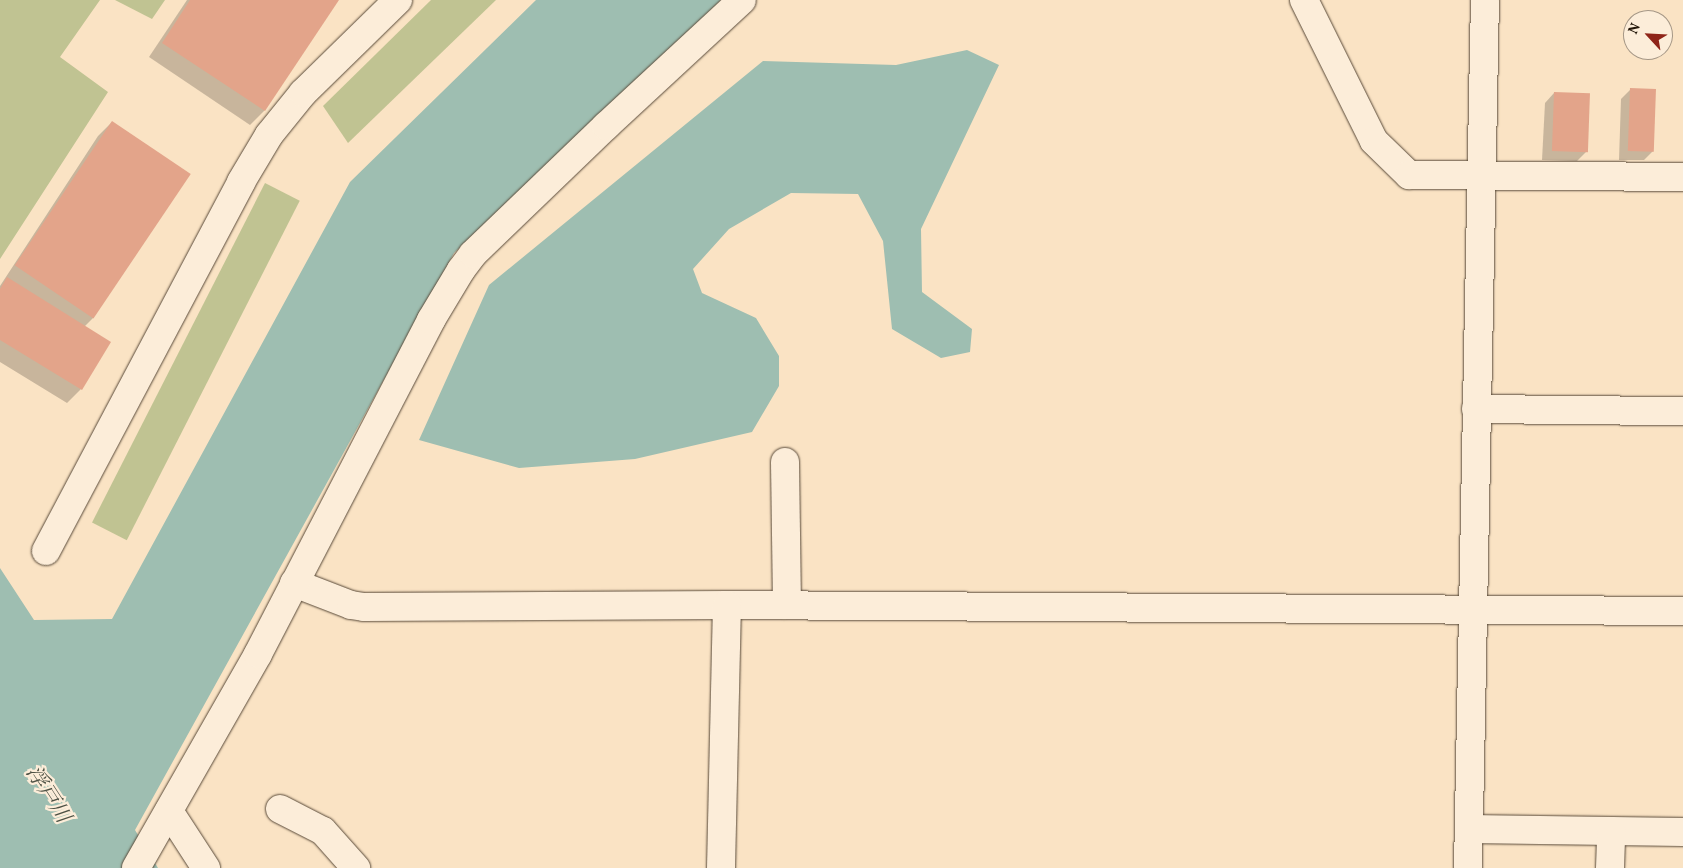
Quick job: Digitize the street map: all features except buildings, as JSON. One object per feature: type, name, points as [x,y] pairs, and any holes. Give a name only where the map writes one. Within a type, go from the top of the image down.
[{"type":"street","points":[[46,550],[241,182],[269,135],[303,93],[398,0]]},
{"type":"street","points":[[136,868],[294,583],[431,320],[473,254],[742,0]]},
{"type":"street","points":[[1304,0],[1374,141],[1410,175],[1683,177]]},
{"type":"street","points":[[1468,868],[1474,610],[1479,175],[1485,0]]},
{"type":"street","points":[[1476,409],[1683,411]]},
{"type":"street","points":[[786,462],[787,605]]},
{"type":"street","points":[[294,583],[351,605],[364,607],[787,605],[1683,611]]},
{"type":"street","points":[[721,868],[727,605]]},
{"type":"street","points":[[280,809],[323,831],[356,868]]},
{"type":"street","points":[[169,811],[206,868]]},
{"type":"street","points":[[1468,829],[1683,832]]},
{"type":"street","points":[[1610,868],[1611,831]]},
{"type":"green space","points":[[0,0],[100,0],[60,57],[108,92],[0,259]]},
{"type":"green space","points":[[115,0],[165,0],[152,19]]},
{"type":"green space","points":[[431,0],[496,0],[348,143],[323,106]]},
{"type":"green space","points":[[265,183],[300,201],[127,540],[92,522]]},
{"type":"water","name":"浮戸川","points":[[536,0],[721,0],[454,253],[135,830],[158,868],[0,868],[0,568],[34,620],[112,619],[350,182]]},
{"type":"water","points":[[967,50],[999,65],[921,229],[922,292],[972,329],[970,352],[941,358],[892,329],[883,241],[858,194],[791,193],[729,229],[693,269],[702,293],[756,318],[779,356],[779,386],[752,432],[635,459],[519,468],[419,440],[489,285],[763,61],[896,65]]}]
